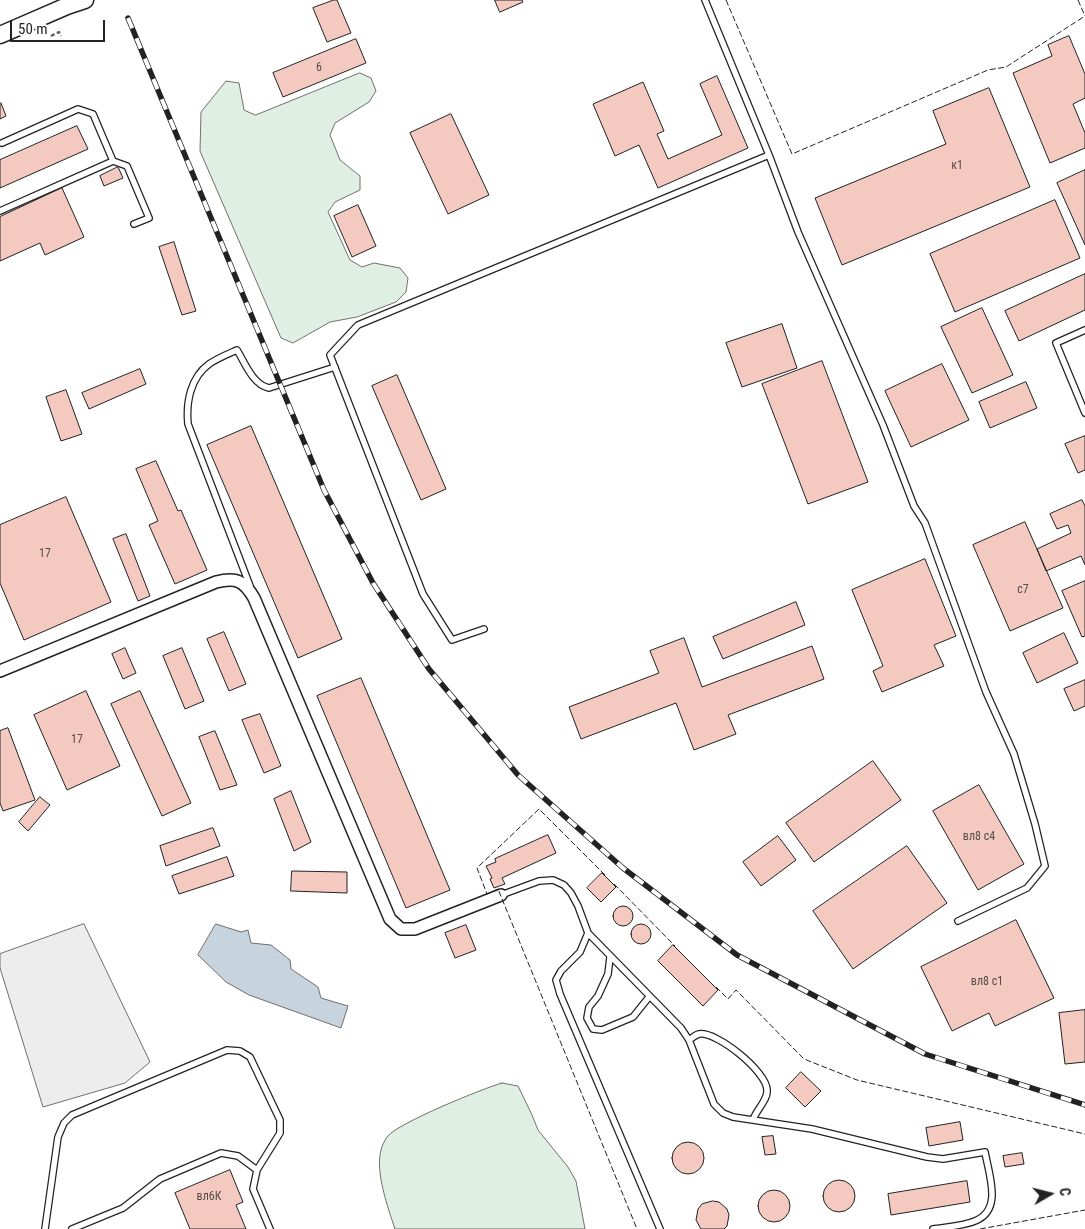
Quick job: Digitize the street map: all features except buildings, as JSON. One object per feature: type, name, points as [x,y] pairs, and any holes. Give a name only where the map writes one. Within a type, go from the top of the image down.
[{"type":"main road","points":[[0,35],[71,3],[85,0]]},
{"type":"street","points":[[0,671],[216,582],[228,579],[238,581],[247,586],[254,598],[390,919],[401,929],[415,929],[501,895]]},
{"type":"lane","points":[[705,0],[769,155],[798,232],[883,425],[914,506],[925,523],[986,692],[1014,754],[1035,824],[1044,866],[1028,888],[958,920]]},
{"type":"lane","points":[[0,142],[78,109],[93,114],[113,161]]},
{"type":"lane","points":[[484,629],[452,640],[423,594],[330,356],[358,325],[769,155]]},
{"type":"lane","points":[[0,211],[113,161],[127,166],[149,218],[134,224]]},
{"type":"lane","points":[[1085,330],[1056,343],[1085,413]]},
{"type":"lane","points":[[254,598],[188,424],[187,411],[192,388],[197,378],[209,364],[237,350],[262,387],[269,388],[335,367]]},
{"type":"lane","points":[[501,895],[539,881],[553,880],[564,885],[578,906],[588,933],[681,1028],[689,1040],[714,1104],[723,1113],[733,1118],[812,1129],[927,1157],[943,1159],[984,1152],[992,1187],[992,1204],[985,1216],[974,1222],[933,1229]]},
{"type":"lane","points":[[588,933],[580,952],[561,970],[556,980],[560,994],[660,1229]]},
{"type":"lane","points":[[610,957],[608,974],[598,996],[589,1007],[587,1018],[594,1029],[602,1030],[633,1017],[649,996]]},
{"type":"lane","points":[[689,1040],[696,1034],[701,1034],[722,1041],[737,1051],[763,1079],[768,1089],[766,1099],[756,1111],[753,1120]]},
{"type":"lane","points":[[45,1229],[58,1137],[64,1124],[72,1115],[227,1050],[240,1051],[250,1057],[280,1120],[280,1133],[258,1170],[253,1189],[270,1229]]},
{"type":"lane","points":[[72,1229],[123,1208],[160,1179],[221,1153],[238,1156],[258,1170]]},
{"type":"path","points":[[52,36],[59,32],[61,36]]},
{"type":"green space","points":[[360,73],[371,78],[376,91],[369,102],[335,123],[330,135],[340,160],[360,176],[360,190],[335,202],[328,212],[350,260],[362,267],[374,263],[400,268],[408,278],[406,292],[396,302],[357,317],[330,322],[293,343],[281,338],[200,151],[201,112],[226,81],[239,83],[244,110],[255,115]]},
{"type":"green space","points":[[502,1083],[518,1086],[538,1130],[568,1167],[576,1181],[585,1229],[395,1229],[383,1190],[380,1169],[381,1150],[387,1137],[395,1130],[424,1115]]},
{"type":"shaded area","points":[[84,924],[150,1062],[125,1083],[43,1107],[0,968],[0,954]]},
{"type":"shaded area","points":[[216,924],[241,932],[248,930],[251,943],[271,945],[290,960],[291,969],[318,987],[321,998],[348,1006],[341,1028],[249,995],[226,982],[198,955]]},
{"type":"railway","points":[[128,18],[324,490],[373,583],[429,669],[518,775],[623,868],[737,955],[925,1054],[1085,1105]]},
{"type":"fence","points":[[726,0],[792,154],[988,70],[1006,67],[1085,16]]},
{"type":"fence","points":[[1078,0],[1085,16]]},
{"type":"fence","points":[[605,875],[539,809],[477,868],[487,894],[498,889],[637,1229]]},
{"type":"fence","points":[[614,884],[675,946]]},
{"type":"fence","points":[[716,987],[728,999],[736,990],[804,1059],[857,1080],[1085,1134]]},
{"type":"fence","points":[[980,1229],[1085,1210]]}]
